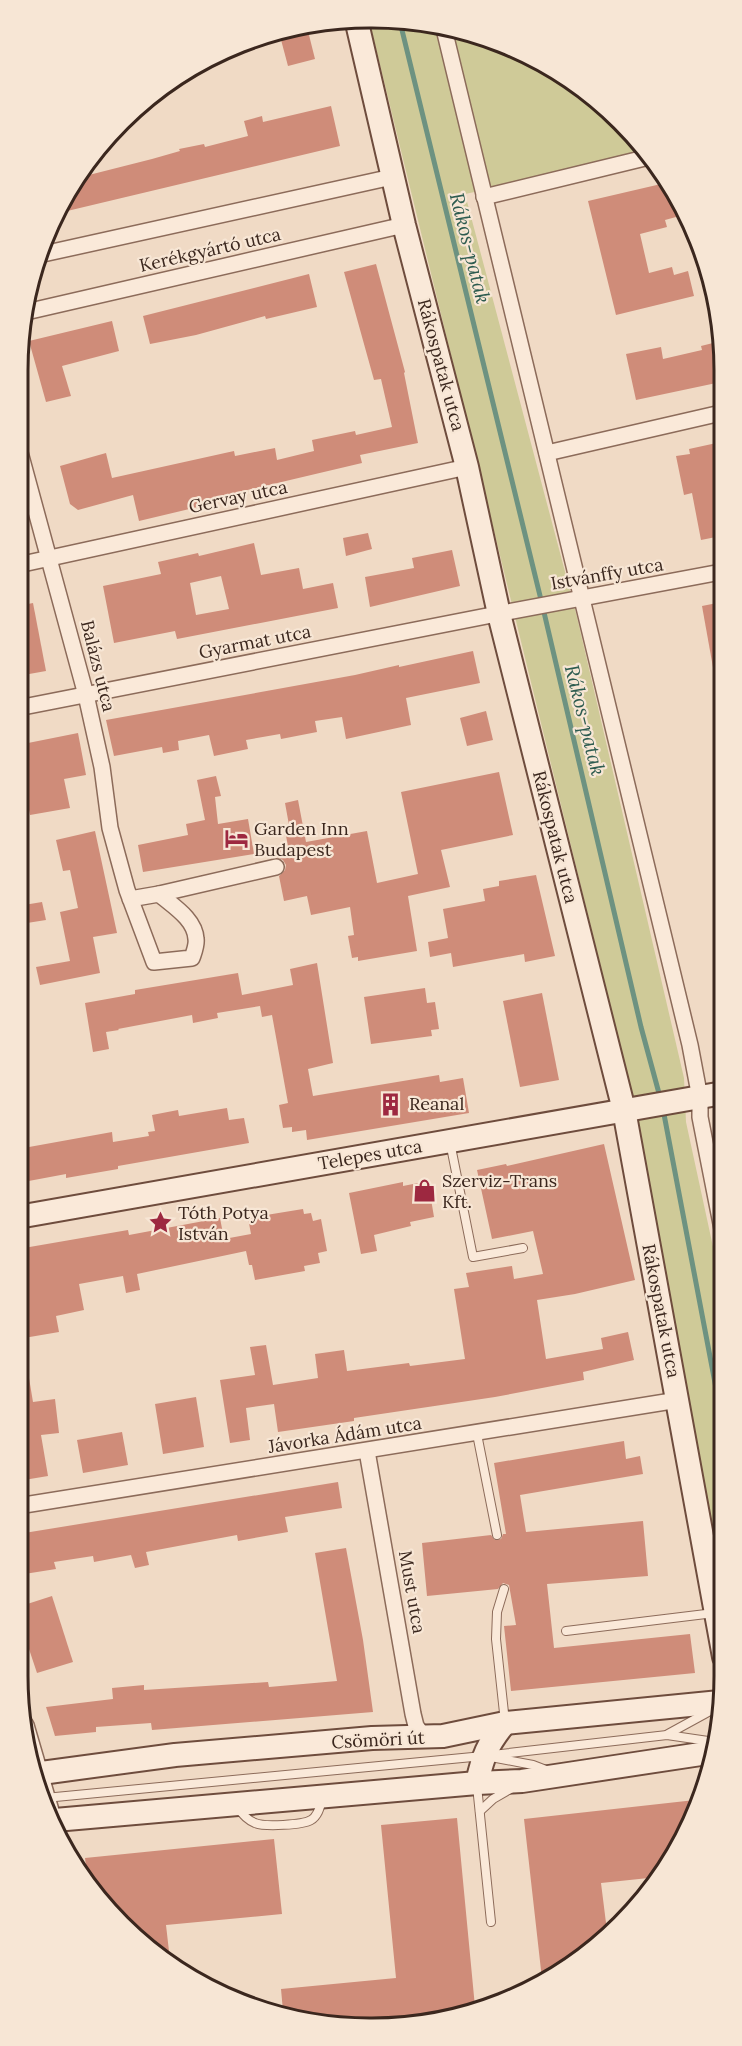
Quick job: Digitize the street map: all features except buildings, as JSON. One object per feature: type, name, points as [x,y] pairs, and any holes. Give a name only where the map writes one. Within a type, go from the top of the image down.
[{"type":"street","name":"Rákospatak utca","points":[[358,29],[392,177],[467,467],[499,614],[634,1108],[678,1400],[714,1602]]},
{"type":"street","points":[[446,37],[690,1045],[692,1099],[700,1117],[714,1188]]},
{"type":"street","points":[[484,197],[641,159]]},
{"type":"street","name":"Kerékgyártó utca","points":[[50,252],[392,177]]},
{"type":"street","name":"Kerékgyártó utca","points":[[34,310],[404,225]]},
{"type":"street","points":[[546,453],[714,415]]},
{"type":"street","name":"Gervay utca","points":[[29,563],[467,467]]},
{"type":"street","name":"Balázs utca","points":[[29,483],[86,695],[102,767],[110,828],[130,899],[154,962],[192,958],[197,941],[193,926],[159,894]]},
{"type":"street","name":"Istvánffy utca","points":[[499,614],[714,574]]},
{"type":"street","name":"Gyarmat utca","points":[[29,706],[499,614]]},
{"type":"street","points":[[130,899],[276,867]]},
{"type":"street","name":"Telepes utca","points":[[29,1215],[714,1095]]},
{"type":"street","name":"Jávorka Ádám utca","points":[[29,1504],[678,1400]]},
{"type":"street","name":"Must utca","points":[[367,1451],[413,1714],[416,1726],[424,1737]]},
{"type":"street","name":"Csömöri út","points":[[43,1772],[175,1755],[372,1738],[458,1734],[505,1723],[713,1703]]},
{"type":"street","points":[[477,1783],[478,1756],[505,1723]]},
{"type":"street","points":[[458,1734],[478,1756]]},
{"type":"street","points":[[61,1819],[522,1781],[704,1754]]},
{"type":"lane","points":[[450,1141],[473,1257],[523,1248]]},
{"type":"lane","points":[[477,1434],[497,1535]]},
{"type":"lane","points":[[504,1589],[497,1612],[496,1639],[505,1723]]},
{"type":"lane","points":[[566,1631],[714,1613]]},
{"type":"lane","name":"Csömöri út","points":[[667,1735],[712,1711]]},
{"type":"lane","name":"Csömöri út","points":[[52,1797],[478,1756],[667,1735],[707,1741]]},
{"type":"lane","name":"Csömöri út","points":[[478,1756],[533,1765],[561,1776]]},
{"type":"lane","points":[[480,1811],[493,1799],[522,1781]]},
{"type":"lane","points":[[477,1783],[490,1922]]},
{"type":"shaded area","points":[[371,28],[416,31],[460,40],[522,64],[580,99],[597,113],[639,157],[465,194],[577,617],[684,1078],[686,1122],[714,1251],[714,1550],[640,1128]]},
{"type":"waterway","name":"Rákos-patak","points":[[402,30],[543,608],[641,1027],[660,1097]]},
{"type":"waterway","name":"Rákos-patak","points":[[663,1109],[714,1378]]},
{"type":"place","name":"Garden Inn Budapest","points":[[236,839]]},
{"type":"place","name":"Reanal","points":[[391,1104]]},
{"type":"place","name":"Szerviz-Trans Kft.","points":[[424,1191]]},
{"type":"place","name":"Tóth Potya István","points":[[160,1223]]}]
